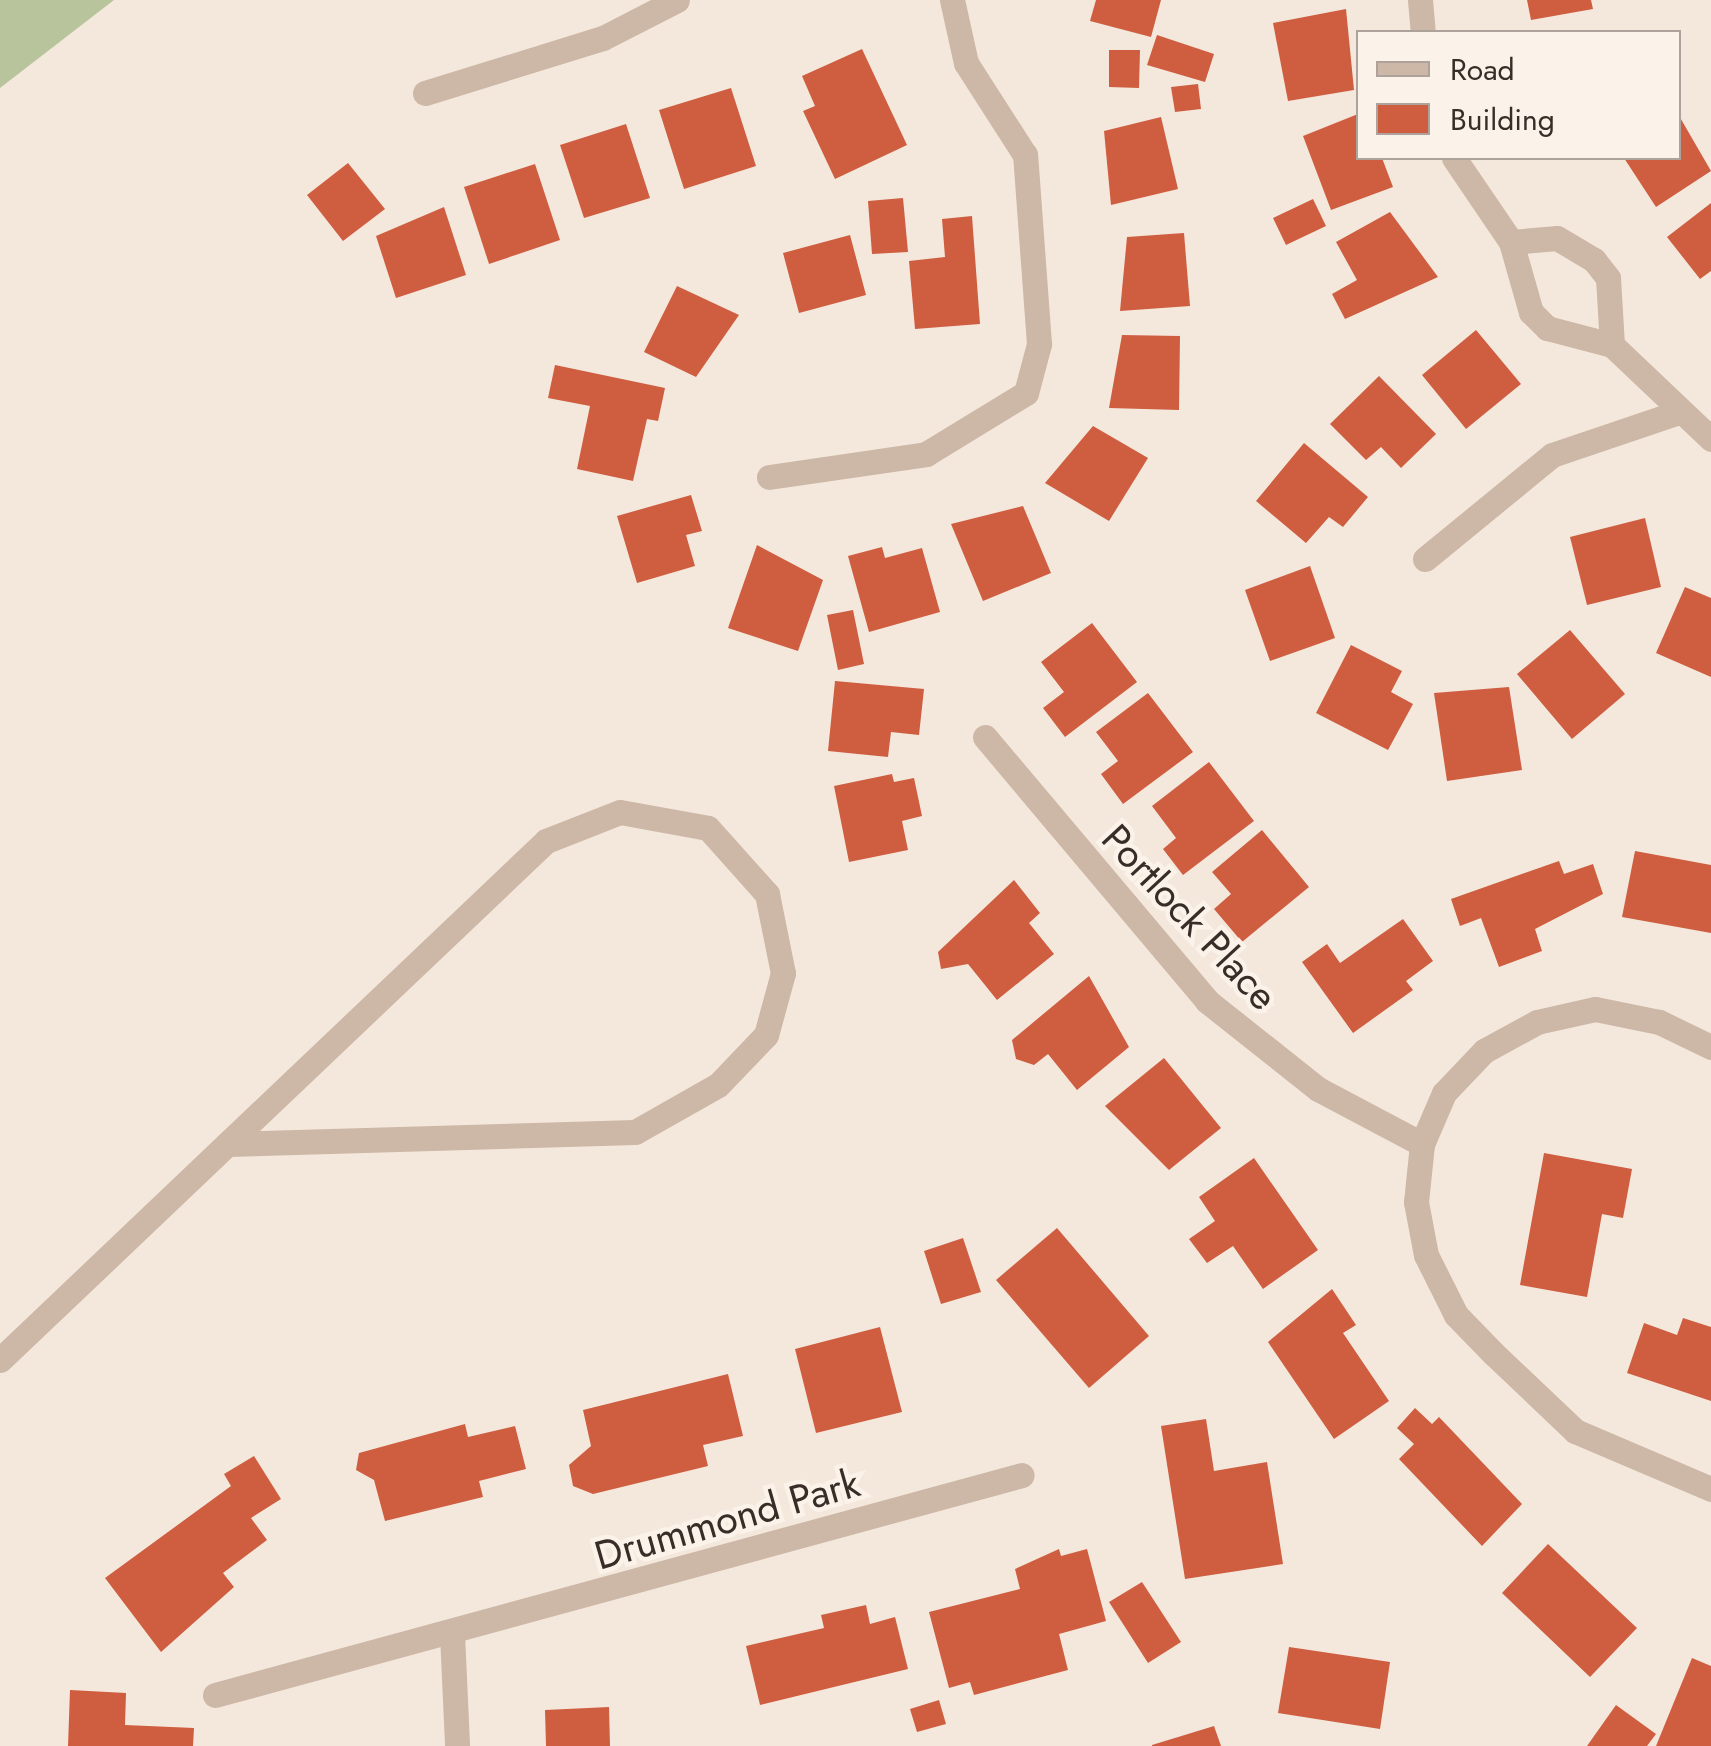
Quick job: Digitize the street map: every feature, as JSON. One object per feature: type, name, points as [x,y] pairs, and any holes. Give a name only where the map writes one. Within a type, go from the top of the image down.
[{"type":"street","points":[[425,93],[602,38],[677,0]]},
{"type":"street","points":[[769,477],[926,454],[1026,392],[1039,344],[1025,154],[966,63],[952,0]]},
{"type":"street","points":[[1420,0],[1423,30]]},
{"type":"street","points":[[1455,160],[1511,242],[1531,312],[1547,328],[1612,345],[1676,413],[1711,440]]},
{"type":"street","points":[[1511,242],[1556,238],[1594,260],[1608,278],[1612,345]]},
{"type":"street","points":[[1425,559],[1552,455],[1676,413]]},
{"type":"street","name":"Portlock Place","points":[[985,737],[1206,1001],[1318,1090],[1422,1144]]},
{"type":"street","points":[[0,1360],[226,1144],[546,841],[620,812],[708,828],[768,894],[782,973],[766,1035],[718,1085],[635,1132],[226,1144]]},
{"type":"street","points":[[1711,1047],[1658,1022],[1595,1010],[1537,1022],[1484,1051],[1444,1093],[1422,1144],[1416,1202],[1426,1255],[1456,1315],[1575,1431],[1711,1488]]},
{"type":"street","name":"Drummond Park","points":[[215,1695],[452,1634],[1022,1475]]},
{"type":"street","points":[[452,1634],[457,1746]]},
{"type":"green space","points":[[0,0],[114,0],[0,88]]},
{"type":"building","points":[[1096,0],[1161,0],[1151,37],[1090,21]]},
{"type":"building","points":[[1527,0],[1591,0],[1593,9],[1531,20]]},
{"type":"building","points":[[1346,9],[1354,90],[1288,101],[1273,23]]},
{"type":"building","points":[[1157,35],[1214,54],[1205,82],[1147,65]]},
{"type":"building","points":[[862,49],[907,145],[835,179],[803,111],[815,106],[802,76]]},
{"type":"building","points":[[1109,50],[1140,50],[1139,88],[1109,87]]},
{"type":"building","points":[[1198,84],[1201,109],[1175,112],[1171,87]]},
{"type":"building","points":[[731,88],[756,166],[684,189],[659,110]]},
{"type":"building","points":[[1356,115],[1356,160],[1383,160],[1393,187],[1331,210],[1303,136]]},
{"type":"building","points":[[1161,117],[1178,189],[1111,205],[1104,131]]},
{"type":"building","points":[[1681,119],[1711,171],[1656,207],[1625,160],[1681,160]]},
{"type":"building","points":[[626,124],[650,198],[584,218],[560,145]]},
{"type":"building","points":[[348,163],[385,209],[343,241],[307,195]]},
{"type":"building","points":[[535,164],[560,240],[489,264],[464,187]]},
{"type":"building","points":[[903,198],[908,252],[872,254],[868,201]]},
{"type":"building","points":[[1313,199],[1326,226],[1286,245],[1273,218]]},
{"type":"building","points":[[1711,203],[1711,271],[1700,279],[1667,237]]},
{"type":"building","points":[[444,207],[466,275],[396,298],[376,236]]},
{"type":"building","points":[[1390,212],[1438,277],[1345,319],[1332,294],[1357,280],[1336,242]]},
{"type":"building","points":[[972,216],[980,324],[915,329],[909,261],[945,257],[942,219]]},
{"type":"building","points":[[1184,233],[1190,306],[1120,311],[1127,237]]},
{"type":"building","points":[[850,235],[866,295],[799,313],[783,253]]},
{"type":"building","points":[[677,286],[739,315],[696,377],[644,352]]},
{"type":"building","points":[[1476,330],[1521,384],[1466,429],[1422,375]]},
{"type":"building","points":[[1122,335],[1180,336],[1179,410],[1109,408]]},
{"type":"building","points":[[555,365],[665,388],[658,421],[647,419],[633,481],[577,469],[590,406],[548,398]]},
{"type":"building","points":[[1379,376],[1436,434],[1401,468],[1381,447],[1366,460],[1330,424]]},
{"type":"building","points":[[1093,426],[1148,458],[1109,521],[1045,483]]},
{"type":"building","points":[[1304,443],[1368,497],[1343,527],[1329,517],[1306,543],[1256,501]]},
{"type":"building","points":[[691,495],[702,531],[686,535],[695,566],[637,583],[617,516]]},
{"type":"building","points":[[1023,506],[1051,573],[983,601],[951,524]]},
{"type":"building","points":[[1645,518],[1661,587],[1587,605],[1570,537]]},
{"type":"building","points":[[757,545],[823,580],[798,651],[728,628]]},
{"type":"building","points":[[882,547],[885,558],[922,548],[940,612],[869,632],[848,556]]},
{"type":"building","points":[[1310,566],[1335,638],[1270,661],[1245,590]]},
{"type":"building","points":[[1685,587],[1711,598],[1711,677],[1656,653]]},
{"type":"building","points":[[853,610],[864,664],[838,670],[827,615]]},
{"type":"building","points":[[1092,623],[1137,682],[1065,737],[1043,708],[1064,692],[1041,662]]},
{"type":"building","points":[[1570,630],[1625,694],[1572,739],[1517,674]]},
{"type":"building","points":[[1351,645],[1402,671],[1391,692],[1413,704],[1388,750],[1316,713]]},
{"type":"building","points":[[835,681],[924,689],[919,735],[891,732],[888,757],[828,751]]},
{"type":"building","points":[[1509,687],[1522,770],[1447,781],[1434,693]]},
{"type":"building","points":[[1148,693],[1193,752],[1123,804],[1101,774],[1118,761],[1096,732]]},
{"type":"building","points":[[1209,762],[1254,821],[1183,875],[1163,849],[1176,838],[1152,806]]},
{"type":"building","points":[[892,774],[894,782],[914,778],[922,816],[902,821],[908,850],[849,862],[834,786]]},
{"type":"building","points":[[1262,830],[1309,887],[1242,942],[1214,909],[1231,894],[1212,872]]},
{"type":"building","points":[[1635,851],[1711,865],[1711,933],[1622,917]]},
{"type":"building","points":[[1559,861],[1564,874],[1593,864],[1603,894],[1535,929],[1542,951],[1499,967],[1481,918],[1460,926],[1451,899]]},
{"type":"building","points":[[1014,880],[1040,913],[1029,923],[1054,954],[997,1000],[968,964],[941,969],[938,952]]},
{"type":"building","points":[[1403,919],[1433,961],[1406,981],[1413,990],[1353,1033],[1302,962],[1327,944],[1340,963]]},
{"type":"building","points":[[1089,976],[1129,1047],[1077,1090],[1048,1054],[1034,1065],[1016,1059],[1012,1040]]},
{"type":"building","points":[[1164,1058],[1221,1128],[1169,1170],[1105,1106]]},
{"type":"building","points":[[1544,1153],[1632,1169],[1623,1218],[1602,1214],[1587,1297],[1520,1285]]},
{"type":"building","points":[[1254,1158],[1318,1250],[1263,1289],[1233,1246],[1207,1263],[1189,1239],[1215,1221],[1199,1197]]},
{"type":"building","points":[[1057,1228],[1149,1336],[1089,1388],[996,1280]]},
{"type":"building","points":[[963,1238],[981,1292],[941,1304],[924,1251]]},
{"type":"building","points":[[1332,1289],[1356,1325],[1343,1333],[1389,1401],[1334,1439],[1268,1342]]},
{"type":"building","points":[[1683,1318],[1711,1327],[1711,1401],[1627,1373],[1644,1323],[1677,1335]]},
{"type":"building","points":[[880,1327],[902,1412],[816,1433],[795,1349]]},
{"type":"building","points":[[728,1374],[743,1436],[703,1445],[708,1466],[593,1494],[573,1486],[569,1465],[591,1446],[583,1410]]},
{"type":"building","points":[[1415,1408],[1432,1424],[1439,1417],[1522,1504],[1482,1546],[1399,1459],[1414,1444],[1397,1428]]},
{"type":"building","points":[[1206,1419],[1214,1471],[1267,1462],[1283,1564],[1185,1579],[1161,1426]]},
{"type":"building","points":[[465,1424],[468,1437],[515,1426],[526,1469],[479,1481],[483,1497],[385,1521],[374,1480],[356,1470],[359,1453]]},
{"type":"building","points":[[254,1456],[281,1499],[251,1518],[267,1540],[223,1573],[234,1587],[161,1652],[105,1578],[231,1486],[224,1474]]},
{"type":"building","points":[[1548,1544],[1637,1628],[1590,1677],[1502,1593]]},
{"type":"building","points":[[1059,1549],[1061,1556],[1087,1549],[1106,1621],[1059,1634],[1068,1670],[974,1695],[970,1682],[949,1688],[929,1612],[1020,1589],[1015,1569]]},
{"type":"building","points":[[1142,1582],[1181,1642],[1148,1663],[1109,1602]]},
{"type":"building","points":[[866,1605],[870,1624],[895,1617],[908,1669],[760,1705],[746,1646],[824,1628],[821,1615]]},
{"type":"building","points":[[1289,1647],[1390,1662],[1380,1729],[1278,1713]]},
{"type":"building","points":[[1692,1658],[1711,1666],[1711,1746],[1656,1746]]},
{"type":"building","points":[[70,1690],[126,1693],[125,1725],[194,1728],[193,1746],[68,1746]]},
{"type":"building","points":[[939,1700],[946,1724],[917,1732],[910,1709]]},
{"type":"building","points":[[1616,1705],[1656,1734],[1647,1746],[1587,1746]]},
{"type":"building","points":[[609,1707],[610,1746],[546,1746],[545,1710]]},
{"type":"building","points":[[1214,1726],[1221,1746],[1152,1746],[1152,1745]]}]
